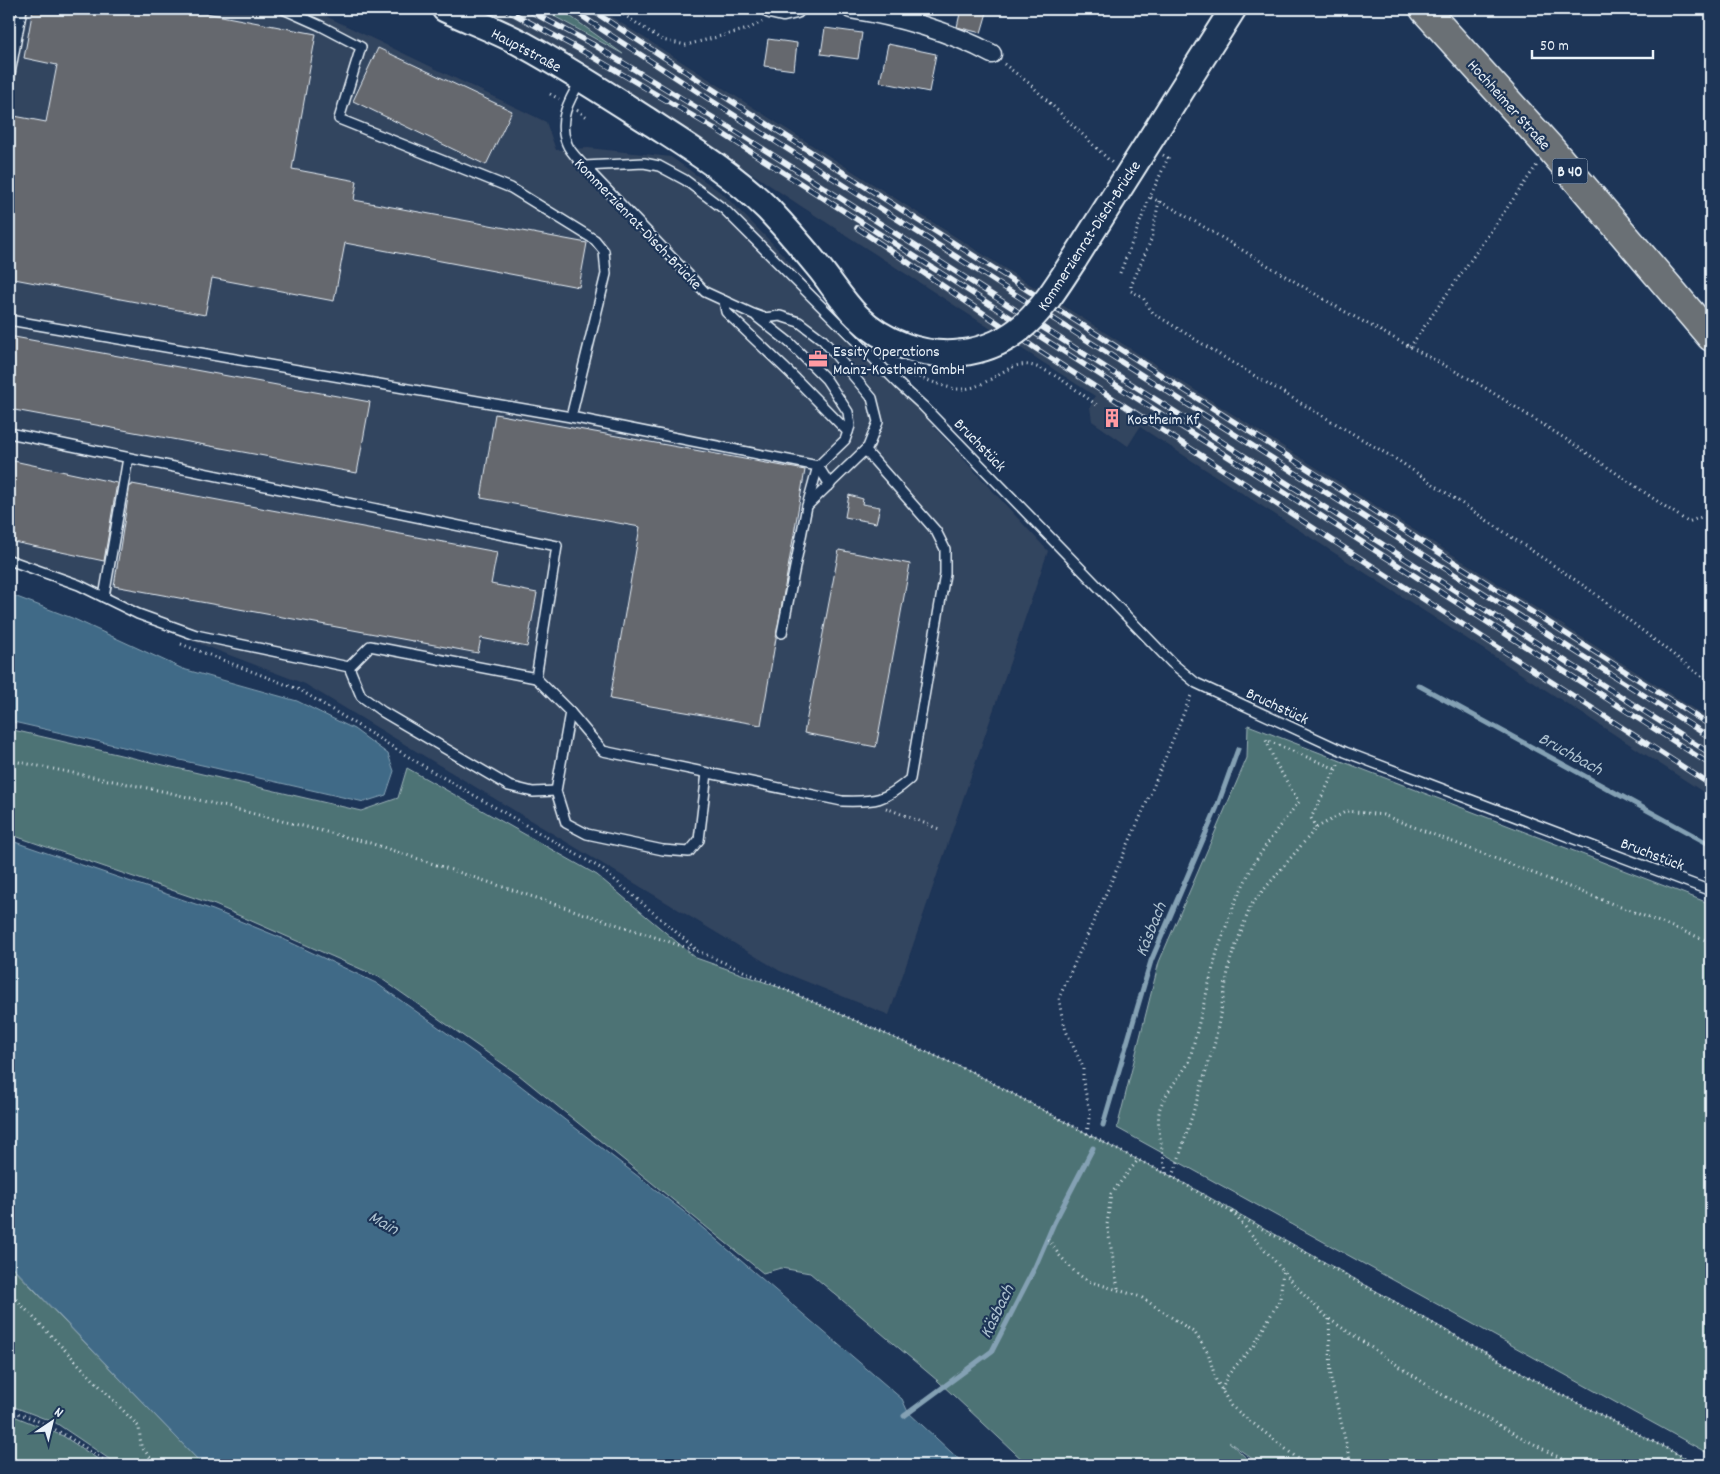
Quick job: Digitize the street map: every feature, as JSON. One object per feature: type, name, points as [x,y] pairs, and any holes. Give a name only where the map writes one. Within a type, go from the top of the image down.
[{"type":"main road","name":"Hochheimer Straße","points":[[1424,9],[1550,148],[1711,337]]},
{"type":"street","name":"Hauptstraße","points":[[445,9],[523,44],[581,79]]},
{"type":"street","points":[[851,9],[869,10],[933,29],[974,44],[992,54]]},
{"type":"street","name":"Kommerzienrat-Disch-Brücke","points":[[581,79],[712,162],[740,184],[789,232],[858,317],[874,330],[891,341],[910,348],[930,353],[960,353],[990,346],[1008,338],[1025,326],[1039,312],[1233,9]]},
{"type":"lane","points":[[9,80],[22,9]]},
{"type":"lane","points":[[283,9],[361,47],[339,120],[511,188],[595,240],[604,251],[606,274],[571,418]]},
{"type":"lane","name":"Kommerzienrat-Disch-Brücke","points":[[581,79],[567,104],[562,128],[567,145],[584,166],[705,292],[753,314]]},
{"type":"lane","points":[[584,166],[644,163],[659,166],[684,180],[725,210],[892,376]]},
{"type":"lane","points":[[724,301],[726,312],[848,432]]},
{"type":"lane","points":[[753,314],[790,343],[826,379],[848,412],[850,426],[845,440],[818,466],[807,506],[782,633]]},
{"type":"lane","points":[[753,314],[764,318],[780,316],[799,322],[823,340],[872,398],[878,422],[868,447],[807,506]]},
{"type":"lane","points":[[9,320],[571,418],[818,466],[830,485]]},
{"type":"lane","name":"Bruchstück","points":[[892,376],[1172,663],[1196,683],[1344,752],[1711,891]]},
{"type":"lane","points":[[9,434],[557,546],[536,678]]},
{"type":"lane","points":[[349,667],[370,646],[536,678],[570,712],[603,751],[842,800],[870,802],[894,794],[910,779],[945,574],[945,549],[936,531],[865,450]]},
{"type":"lane","points":[[104,597],[128,458]]},
{"type":"lane","points":[[9,560],[79,585],[138,614],[196,635],[349,667]]},
{"type":"lane","points":[[349,667],[361,696],[384,712],[509,786],[533,792],[556,791]]},
{"type":"lane","points":[[570,712],[556,791],[566,824],[587,834],[663,850],[688,852],[699,840],[707,772]]},
{"type":"path","points":[[615,9],[662,40],[686,45],[748,29],[783,10]]},
{"type":"path","points":[[992,54],[1030,84],[1114,165]]},
{"type":"path","points":[[1120,273],[1150,197],[1168,158],[1156,150]]},
{"type":"path","points":[[1410,347],[1538,165]]},
{"type":"path","points":[[1150,197],[1342,310],[1479,384],[1555,432],[1688,522],[1707,515],[1711,510]]},
{"type":"path","points":[[1159,201],[1151,240],[1131,286],[1131,291],[1142,298],[1153,314],[1399,461],[1590,590],[1711,684]]},
{"type":"path","points":[[892,376],[918,376],[957,389],[982,385],[1009,368],[1022,364],[1035,366],[1048,372],[1097,405]]},
{"type":"path","points":[[179,644],[300,690],[430,770],[602,869],[700,952]]},
{"type":"path","points":[[1086,1133],[1090,1111],[1083,1082],[1083,1067],[1066,1031],[1060,1012],[1059,998],[1147,802],[1196,683]]},
{"type":"path","points":[[1166,1174],[1159,1128],[1160,1109],[1169,1090],[1181,1076],[1189,1062],[1217,952],[1235,902],[1254,863],[1299,802],[1275,762],[1266,740],[1336,769]]},
{"type":"path","points":[[1316,828],[1311,818],[1344,752]]},
{"type":"path","points":[[9,760],[167,792],[370,843],[700,952],[972,1072],[1116,1149],[1173,1177],[1558,1393],[1699,1465]]},
{"type":"path","points":[[870,802],[939,829]]},
{"type":"path","points":[[1173,1177],[1215,1042],[1230,962],[1251,905],[1316,828],[1347,811],[1383,815],[1711,942]]},
{"type":"path","points":[[1118,1288],[1107,1225],[1111,1194],[1138,1160]]},
{"type":"path","points":[[1230,1210],[1304,1294],[1328,1318],[1438,1393],[1573,1465]]},
{"type":"path","points":[[1048,1239],[1074,1272],[1088,1280],[1118,1288],[1141,1297],[1195,1333],[1208,1353],[1216,1380],[1231,1406],[1306,1465]]},
{"type":"path","points":[[1222,1390],[1227,1376],[1254,1345],[1280,1298],[1283,1270]]},
{"type":"path","points":[[9,1292],[139,1427],[142,1446],[156,1465]]},
{"type":"path","points":[[1328,1318],[1332,1379],[1351,1465]]},
{"type":"path","points":[[9,1411],[60,1431],[111,1465]]},
{"type":"shaded area","points":[[9,9],[311,9],[546,122],[556,150],[588,148],[671,157],[723,194],[773,244],[823,300],[889,365],[934,427],[1048,551],[889,1015],[780,971],[305,684],[164,630],[86,594],[9,565]]},
{"type":"shaded area","points":[[475,9],[541,9],[618,51],[560,9],[599,9],[1711,720],[1711,797],[1140,427],[1128,446],[1092,421],[1090,407],[1095,396],[804,208],[583,62]]},
{"type":"green space","points":[[541,9],[560,9],[623,54]]},
{"type":"green space","points":[[1248,725],[1711,904],[1711,1455],[1117,1128],[1159,962],[1247,758]]},
{"type":"green space","points":[[9,729],[361,811],[398,798],[407,768],[597,875],[696,958],[781,988],[972,1072],[1116,1149],[1173,1177],[1558,1393],[1699,1465],[1261,1465],[1229,1442],[1254,1465],[1028,1465],[938,1381],[810,1273],[781,1268],[763,1273],[519,1075],[379,977],[215,905],[9,834]]},
{"type":"green space","points":[[9,1264],[203,1465],[118,1465],[56,1423],[9,1405]]},
{"type":"green space","points":[[9,1414],[63,1436],[107,1465],[9,1465]]},
{"type":"water","points":[[9,594],[72,618],[183,669],[297,701],[354,729],[388,754],[394,771],[386,795],[364,802],[9,721]]},
{"type":"water","name":"Main","points":[[9,840],[213,910],[279,937],[376,983],[512,1079],[683,1211],[902,1399],[908,1412],[965,1465],[203,1465],[9,1263]]},
{"type":"building","points":[[33,9],[185,9],[316,34],[292,169],[357,181],[354,200],[587,243],[579,287],[345,243],[334,301],[212,278],[205,315],[9,278],[9,115],[46,122],[57,65],[24,58]]},
{"type":"building","points":[[961,9],[988,9],[981,33],[957,27]]},
{"type":"building","points":[[825,28],[862,33],[858,59],[821,54]]},
{"type":"building","points":[[768,39],[797,43],[794,70],[764,66]]},
{"type":"building","points":[[888,44],[936,54],[929,92],[880,82]]},
{"type":"building","points":[[378,48],[512,111],[486,165],[353,101]]},
{"type":"building","points":[[9,336],[370,402],[357,473],[9,409]]},
{"type":"building","points":[[495,414],[805,470],[761,725],[610,699],[640,527],[481,498]]},
{"type":"building","points":[[9,460],[117,483],[104,561],[9,541]]},
{"type":"building","points":[[132,484],[497,552],[491,584],[537,593],[527,647],[481,638],[478,653],[114,586],[130,485],[132,486]]},
{"type":"building","points":[[849,495],[863,499],[862,504],[880,507],[876,523],[845,517]]},
{"type":"building","points":[[839,550],[910,564],[876,747],[804,733]]},
{"type":"waterway","name":"Bruchbach","points":[[1418,685],[1711,845]]},
{"type":"waterway","name":"Käsbach","points":[[1103,1125],[1151,961],[1217,807],[1238,749]]},
{"type":"waterway","name":"Käsbach","points":[[904,1416],[992,1351],[1035,1267],[1054,1223],[1093,1148]]},
{"type":"railway","points":[[505,9],[588,54],[720,132],[1711,765]]},
{"type":"railway","points":[[526,9],[594,45],[740,134],[1711,754]]},
{"type":"railway","points":[[572,9],[712,101],[1711,738]]},
{"type":"railway","points":[[590,9],[1711,726]]},
{"type":"railway","points":[[857,228],[1035,348],[1711,785]]},
{"type":"place","name":"Essity Operations Mainz-Kostheim GmbH","points":[[818,359]]},
{"type":"place","name":"Kostheim Kf","points":[[1112,418]]}]
